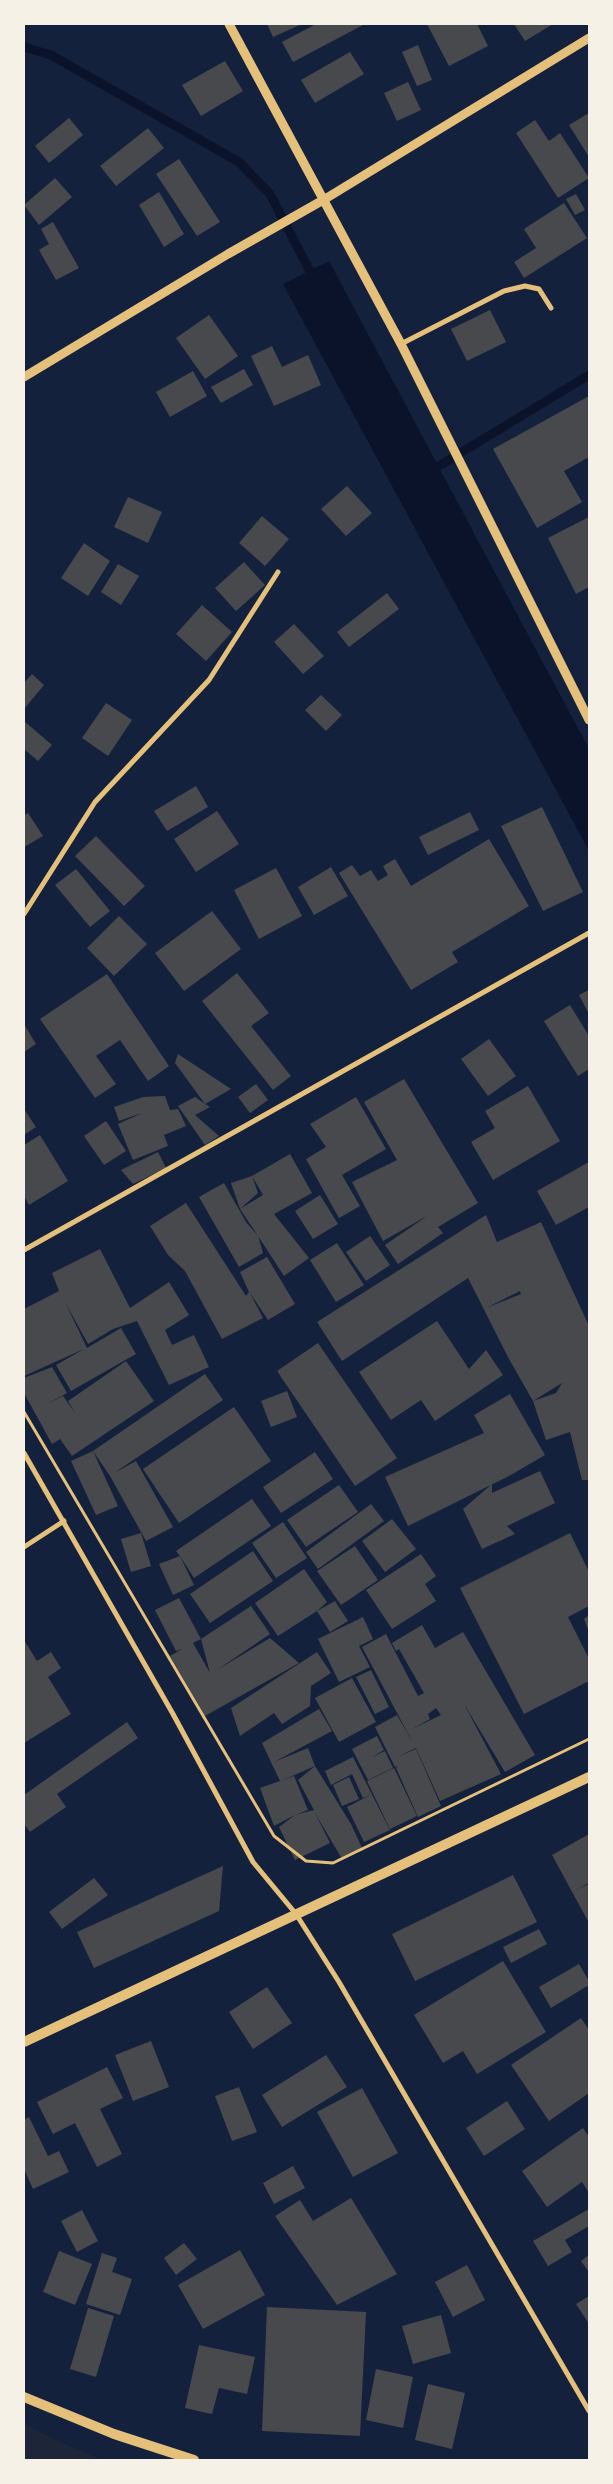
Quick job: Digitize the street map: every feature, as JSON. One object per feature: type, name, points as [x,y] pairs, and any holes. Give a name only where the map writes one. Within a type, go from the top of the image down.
[{"type":"main road","points":[[24,2042],[589,1777]]},
{"type":"main road","points":[[24,2397],[114,2434],[194,2460]]},
{"type":"street","points":[[230,24],[401,344],[460,467],[589,720]]},
{"type":"street","points":[[24,377],[228,254],[325,199],[589,38]]},
{"type":"street","points":[[401,344],[504,291],[525,286],[539,289],[551,308]]},
{"type":"street","points":[[24,914],[90,808],[204,686],[265,596],[278,572]]},
{"type":"street","points":[[24,1250],[589,933]]},
{"type":"street","points":[[24,1453],[253,1862],[296,1914],[339,1982],[589,2411]]},
{"type":"street","points":[[24,1547],[64,1522]]},
{"type":"path","points":[[24,1412],[274,1836],[306,1861],[333,1863],[589,1739]]},
{"type":"shaded area","points":[[329,261],[589,749],[589,851],[283,284]]},
{"type":"shaded area","points":[[24,2425],[83,2452],[102,2460],[24,2460]]},
{"type":"building","points":[[267,24],[302,24],[273,37]]},
{"type":"building","points":[[316,24],[365,24],[293,62],[282,42]]},
{"type":"building","points":[[427,24],[477,24],[488,46],[449,66]]},
{"type":"building","points":[[514,24],[553,24],[525,41]]},
{"type":"building","points":[[418,45],[432,80],[417,86],[402,52]]},
{"type":"building","points":[[350,52],[364,74],[315,103],[301,80]]},
{"type":"building","points":[[225,61],[243,91],[201,116],[182,85]]},
{"type":"building","points":[[408,82],[421,110],[397,121],[384,93]]},
{"type":"building","points":[[589,113],[589,157],[569,125]]},
{"type":"building","points":[[69,118],[83,135],[49,163],[35,146]]},
{"type":"building","points":[[535,120],[549,141],[560,133],[589,178],[558,198],[516,133]]},
{"type":"building","points":[[148,128],[164,148],[116,186],[100,166]]},
{"type":"building","points":[[179,159],[220,222],[197,236],[156,174]]},
{"type":"building","points":[[55,178],[72,197],[39,225],[24,205]]},
{"type":"building","points":[[159,192],[184,234],[164,247],[139,205]]},
{"type":"building","points":[[576,194],[585,210],[575,215],[566,199]]},
{"type":"building","points":[[564,203],[587,238],[524,278],[514,262],[536,248],[524,229]]},
{"type":"building","points":[[53,222],[79,268],[56,280],[39,250],[49,244],[41,229]]},
{"type":"building","points":[[490,310],[506,342],[467,361],[451,329]]},
{"type":"building","points":[[209,315],[238,356],[205,379],[176,338]]},
{"type":"building","points":[[272,346],[282,367],[308,355],[321,385],[274,406],[251,356]]},
{"type":"building","points":[[244,369],[253,385],[221,403],[211,387]]},
{"type":"building","points":[[193,371],[207,396],[170,417],[156,392]]},
{"type":"building","points":[[589,396],[589,457],[564,471],[582,502],[537,528],[493,449]]},
{"type":"building","points":[[347,486],[372,513],[346,536],[321,509]]},
{"type":"building","points":[[128,497],[162,512],[148,543],[114,527]]},
{"type":"building","points":[[262,516],[289,539],[265,566],[239,543]]},
{"type":"building","points":[[589,517],[589,587],[576,594],[548,538]]},
{"type":"building","points":[[84,543],[110,561],[88,596],[61,578]]},
{"type":"building","points":[[244,562],[265,585],[236,611],[215,588]]},
{"type":"building","points":[[118,564],[139,576],[121,605],[101,592]]},
{"type":"building","points":[[387,593],[399,609],[349,647],[337,632]]},
{"type":"building","points":[[202,605],[232,632],[206,661],[176,634]]},
{"type":"building","points":[[294,624],[324,656],[303,674],[274,642]]},
{"type":"building","points":[[32,674],[44,685],[24,709],[24,683]]},
{"type":"building","points":[[321,695],[342,715],[326,731],[305,710]]},
{"type":"building","points":[[106,703],[132,720],[108,756],[82,738]]},
{"type":"building","points":[[24,721],[52,745],[38,761],[24,749]]},
{"type":"building","points":[[196,786],[208,807],[167,831],[154,811]]},
{"type":"building","points":[[542,807],[583,892],[543,911],[501,826]]},
{"type":"building","points":[[217,811],[239,844],[196,872],[174,839]]},
{"type":"building","points":[[470,812],[479,830],[428,855],[419,837]]},
{"type":"building","points":[[28,813],[43,836],[24,847],[24,815]]},
{"type":"building","points":[[96,836],[145,886],[124,906],[75,856]]},
{"type":"building","points":[[489,839],[529,906],[452,952],[458,962],[411,990],[339,873],[352,865],[360,876],[371,870],[378,881],[388,875],[383,866],[395,859],[411,886]]},
{"type":"building","points":[[331,867],[348,896],[314,915],[298,887]]},
{"type":"building","points":[[276,868],[302,916],[259,939],[234,890]]},
{"type":"building","points":[[76,869],[110,911],[90,927],[55,885]]},
{"type":"building","points":[[212,911],[241,949],[184,991],[155,953]]},
{"type":"building","points":[[119,916],[147,944],[114,976],[87,948]]},
{"type":"building","points":[[237,973],[269,1013],[251,1026],[291,1076],[273,1090],[202,1001]]},
{"type":"building","points":[[107,974],[169,1066],[148,1081],[120,1040],[96,1056],[116,1084],[95,1098],[40,1019]]},
{"type":"building","points":[[589,990],[589,1014],[579,995]]},
{"type":"building","points":[[570,1005],[589,1036],[589,1069],[578,1076],[544,1021]]},
{"type":"building","points":[[24,1024],[36,1044],[24,1052]]},
{"type":"building","points":[[489,1039],[516,1076],[488,1096],[461,1059]]},
{"type":"building","points":[[178,1054],[231,1089],[205,1104],[175,1063]]},
{"type":"building","points":[[404,1079],[478,1203],[438,1227],[443,1233],[398,1264],[385,1245],[427,1216],[383,1241],[352,1182],[397,1160],[364,1102]]},
{"type":"building","points":[[256,1084],[268,1100],[250,1113],[238,1097]]},
{"type":"building","points":[[528,1086],[560,1141],[493,1180],[471,1142],[495,1128],[485,1111]]},
{"type":"building","points":[[165,1096],[170,1110],[178,1109],[186,1126],[164,1135],[168,1146],[133,1160],[118,1124],[142,1113],[119,1121],[114,1107],[143,1097]]},
{"type":"building","points":[[195,1097],[210,1107],[195,1115],[219,1136],[205,1145],[178,1106]]},
{"type":"building","points":[[356,1097],[386,1149],[342,1175],[360,1206],[339,1218],[306,1159],[326,1147],[310,1124]]},
{"type":"building","points":[[24,1109],[36,1127],[24,1135]]},
{"type":"building","points":[[106,1121],[126,1151],[104,1165],[84,1136]]},
{"type":"building","points":[[40,1135],[68,1181],[29,1205],[24,1196],[24,1145]]},
{"type":"building","points":[[158,1152],[166,1168],[133,1184],[121,1170]]},
{"type":"building","points":[[290,1154],[312,1193],[274,1214],[309,1258],[284,1276],[240,1209],[263,1195],[252,1176]]},
{"type":"building","points":[[589,1162],[589,1207],[556,1225],[537,1191]]},
{"type":"building","points":[[252,1176],[258,1193],[240,1209],[231,1183]]},
{"type":"building","points":[[224,1183],[246,1222],[258,1236],[263,1253],[239,1267],[199,1197]]},
{"type":"building","points":[[320,1195],[338,1224],[313,1239],[295,1211]]},
{"type":"building","points":[[186,1203],[246,1296],[249,1292],[240,1272],[267,1257],[295,1304],[268,1320],[250,1293],[263,1318],[222,1339],[185,1271],[168,1255],[150,1226]]},
{"type":"building","points":[[486,1215],[497,1242],[541,1222],[589,1326],[589,1480],[582,1480],[570,1432],[546,1440],[533,1401],[509,1359],[468,1278],[342,1361],[317,1322]],"holes":[[[520,1291],[521,1294],[486,1308]],[[562,1383],[556,1393],[533,1401]]]},
{"type":"building","points":[[370,1236],[390,1265],[366,1281],[346,1252]]},
{"type":"building","points":[[337,1243],[364,1285],[336,1302],[310,1260]]},
{"type":"building","points":[[100,1249],[130,1308],[169,1282],[189,1315],[165,1330],[172,1345],[194,1335],[209,1367],[169,1385],[137,1321],[113,1329],[88,1344],[65,1302],[87,1348],[121,1328],[136,1354],[71,1391],[56,1365],[84,1349],[24,1376],[24,1309],[59,1291],[52,1273]]},
{"type":"building","points":[[437,1321],[469,1369],[486,1350],[503,1375],[435,1421],[421,1400],[391,1420],[359,1372]]},
{"type":"building","points":[[318,1343],[397,1458],[355,1486],[277,1371]]},
{"type":"building","points":[[126,1361],[154,1401],[72,1456],[60,1439],[52,1444],[24,1393],[24,1378],[52,1367],[67,1393],[47,1404],[63,1396],[75,1413],[68,1401]]},
{"type":"building","points":[[205,1374],[223,1400],[114,1473],[136,1461],[173,1527],[146,1541],[110,1476],[93,1451]]},
{"type":"building","points":[[287,1391],[297,1417],[271,1427],[261,1401]]},
{"type":"building","points":[[510,1394],[545,1455],[509,1476],[408,1526],[385,1477],[484,1433],[474,1415]]},
{"type":"building","points":[[234,1407],[271,1461],[179,1523],[143,1469]]},
{"type":"building","points":[[93,1451],[118,1506],[96,1515],[71,1461]]},
{"type":"building","points":[[315,1452],[333,1479],[281,1513],[263,1487]]},
{"type":"building","points":[[540,1471],[555,1503],[507,1526],[515,1534],[482,1549],[463,1509],[492,1484],[492,1493]]},
{"type":"building","points":[[339,1485],[358,1512],[306,1547],[287,1520]]},
{"type":"building","points":[[252,1499],[271,1526],[194,1578],[176,1551]]},
{"type":"building","points":[[371,1504],[384,1521],[318,1569],[306,1552]]},
{"type":"building","points":[[392,1519],[416,1549],[385,1572],[362,1541]]},
{"type":"building","points":[[283,1522],[307,1558],[276,1578],[252,1543]]},
{"type":"building","points":[[141,1533],[151,1566],[131,1572],[121,1539]]},
{"type":"building","points":[[570,1533],[589,1572],[589,1606],[568,1617],[589,1659],[589,1681],[524,1714],[460,1588]]},
{"type":"building","points":[[355,1546],[378,1580],[341,1605],[317,1571]]},
{"type":"building","points":[[253,1551],[273,1581],[210,1623],[190,1594]]},
{"type":"building","points":[[421,1554],[436,1576],[425,1584],[436,1601],[392,1629],[366,1590]]},
{"type":"building","points":[[180,1556],[194,1585],[173,1595],[159,1564]]},
{"type":"building","points":[[304,1569],[327,1602],[317,1611],[278,1636],[255,1603]]},
{"type":"building","points":[[179,1598],[201,1639],[251,1606],[270,1634],[217,1670],[270,1638],[299,1663],[205,1716],[170,1656],[182,1649],[176,1651],[155,1610]],"holes":[[[201,1639],[210,1673],[193,1643]]]},
{"type":"building","points":[[335,1601],[348,1621],[330,1632],[317,1611]]},
{"type":"building","points":[[589,1615],[589,1632],[584,1619]]},
{"type":"building","points":[[363,1617],[373,1639],[359,1646],[370,1667],[339,1682],[318,1639]]},
{"type":"building","points":[[422,1625],[435,1648],[463,1632],[535,1755],[505,1772],[464,1704],[501,1774],[440,1801],[416,1748],[397,1757],[416,1749],[441,1806],[418,1817],[396,1768],[398,1766],[395,1767],[375,1727],[397,1715],[413,1743],[362,1647],[386,1634],[418,1696],[424,1693],[399,1649],[396,1651],[392,1643]],"holes":[[[436,1708],[441,1715],[412,1729],[430,1719],[428,1714]]]},
{"type":"building","points":[[24,1640],[37,1661],[51,1652],[61,1668],[48,1677],[71,1714],[24,1743]]},
{"type":"building","points":[[317,1652],[331,1673],[311,1686],[310,1706],[282,1724],[274,1713],[240,1736],[231,1708]]},
{"type":"building","points":[[371,1670],[389,1707],[375,1714],[356,1677]]},
{"type":"building","points":[[352,1678],[376,1722],[339,1742],[315,1698]]},
{"type":"building","points":[[319,1709],[332,1731],[274,1762],[308,1748],[315,1766],[283,1780],[294,1776],[308,1810],[274,1826],[260,1788],[280,1781],[262,1743]]},
{"type":"building","points":[[127,1722],[138,1738],[57,1794],[66,1807],[30,1832],[24,1824],[24,1795]]},
{"type":"building","points":[[377,1736],[384,1750],[372,1757],[385,1751],[393,1768],[368,1780],[352,1749]]},
{"type":"building","points":[[353,1757],[372,1794],[363,1798],[352,1774],[331,1785],[325,1771]]},
{"type":"building","points":[[315,1766],[351,1824],[363,1850],[342,1859],[315,1813],[330,1843],[295,1860],[279,1827],[295,1815],[314,1810],[298,1780]]},
{"type":"building","points":[[394,1768],[417,1816],[390,1829],[367,1781]]},
{"type":"building","points":[[349,1777],[359,1799],[342,1806],[333,1785]]},
{"type":"building","points":[[372,1794],[390,1830],[364,1842],[347,1807]]},
{"type":"building","points":[[589,1834],[589,1883],[576,1890],[589,1884],[589,1923],[552,1855]]},
{"type":"building","points":[[223,1866],[219,1911],[94,1968],[77,1932]]},
{"type":"building","points":[[513,1875],[537,1922],[415,1981],[392,1934]]},
{"type":"building","points":[[94,1878],[108,1895],[62,1929],[49,1912]]},
{"type":"building","points":[[539,1929],[547,1944],[511,1963],[503,1947]]},
{"type":"building","points":[[503,1961],[546,2032],[477,2074],[463,2051],[443,2063],[414,2015]]},
{"type":"building","points":[[579,1964],[589,1981],[589,1985],[551,2008],[539,1987]]},
{"type":"building","points":[[267,1987],[292,2023],[253,2049],[229,2012]]},
{"type":"building","points":[[581,2018],[589,2030],[589,2093],[549,2121],[511,2065]]},
{"type":"building","points":[[151,2041],[169,2087],[133,2101],[115,2055]]},
{"type":"building","points":[[326,2055],[347,2087],[282,2127],[262,2095]]},
{"type":"building","points":[[107,2067],[123,2098],[100,2109],[122,2154],[97,2167],[75,2123],[53,2134],[37,2102]]},
{"type":"building","points":[[239,2087],[257,2132],[232,2141],[215,2096]]},
{"type":"building","points":[[362,2088],[398,2153],[353,2177],[317,2112]]},
{"type":"building","points":[[507,2101],[525,2129],[484,2156],[466,2128]]},
{"type":"building","points":[[29,2117],[48,2156],[59,2151],[69,2172],[33,2189],[24,2169],[24,2120]]},
{"type":"building","points":[[583,2128],[589,2137],[589,2193],[582,2182],[547,2207],[522,2171]]},
{"type":"building","points":[[293,2166],[305,2188],[274,2204],[263,2183]]},
{"type":"building","points":[[351,2198],[397,2274],[337,2305],[275,2216],[300,2200],[313,2221]]},
{"type":"building","points":[[589,2209],[589,2226],[565,2240],[572,2252],[548,2266],[533,2241]]},
{"type":"building","points":[[82,2210],[98,2241],[77,2252],[61,2221]]},
{"type":"building","points":[[184,2243],[197,2259],[176,2275],[164,2258]]},
{"type":"building","points":[[240,2250],[265,2295],[203,2329],[178,2285]]},
{"type":"building","points":[[59,2251],[92,2264],[75,2305],[43,2292]]},
{"type":"building","points":[[102,2253],[117,2258],[112,2272],[132,2279],[120,2315],[86,2304]]},
{"type":"building","points":[[589,2255],[589,2272],[581,2261]]},
{"type":"building","points":[[467,2265],[485,2300],[453,2317],[435,2282]]},
{"type":"building","points":[[589,2296],[589,2324],[576,2304]]},
{"type":"building","points":[[267,2307],[366,2312],[360,2436],[262,2431]]},
{"type":"building","points":[[88,2308],[114,2316],[96,2377],[70,2369]]},
{"type":"building","points":[[441,2315],[451,2353],[413,2364],[402,2326]]},
{"type":"building","points":[[199,2345],[255,2357],[247,2394],[219,2388],[212,2414],[185,2408]]},
{"type":"building","points":[[376,2369],[413,2377],[403,2428],[366,2420]]},
{"type":"building","points":[[428,2384],[465,2393],[452,2449],[415,2440]]},
{"type":"waterway","points":[[24,47],[51,55],[239,162],[270,194],[315,281]]},
{"type":"waterway","points":[[429,472],[589,375]]}]
